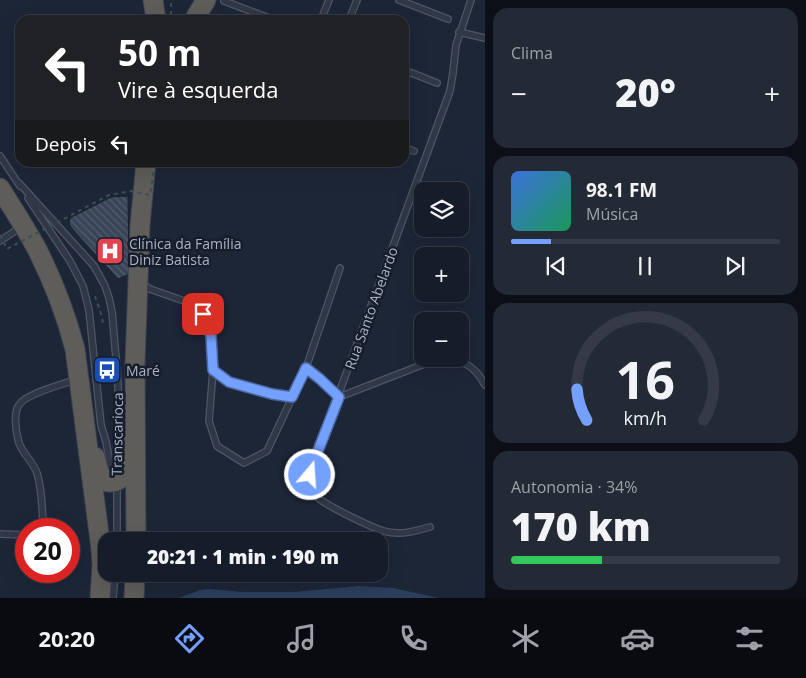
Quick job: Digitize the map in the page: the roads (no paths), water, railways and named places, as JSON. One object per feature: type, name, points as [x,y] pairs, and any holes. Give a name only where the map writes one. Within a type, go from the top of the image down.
[{"type":"highway","points":[[153,0],[160,15]]},
{"type":"highway","points":[[199,15],[215,0]]},
{"type":"highway","points":[[136,532],[134,363],[140,225],[146,167]]},
{"type":"highway","points":[[0,188],[37,250],[68,321],[75,349],[85,423],[106,532]]},
{"type":"highway","points":[[85,423],[101,476],[108,482],[115,475],[120,478],[123,472],[123,398],[126,335],[137,304]]},
{"type":"highway","points":[[100,598],[101,582]]},
{"type":"highway","points":[[134,598],[135,582]]},
{"type":"lane","points":[[215,0],[259,15]]},
{"type":"lane","points":[[323,15],[329,0]]},
{"type":"lane","points":[[351,15],[357,0]]},
{"type":"lane","points":[[398,0],[448,19]]},
{"type":"lane","name":"Rua Santo Abelardo","points":[[430,527],[415,532],[403,533],[387,532],[370,526],[325,503],[314,495],[310,486],[310,475],[450,91],[459,32],[471,0]]},
{"type":"lane","points":[[459,32],[485,38]]},
{"type":"lane","points":[[409,72],[437,83]]},
{"type":"lane","points":[[409,150],[414,151]]},
{"type":"lane","name":"Transcarioca","points":[[0,156],[70,261],[83,286],[89,310],[101,425],[115,475],[116,509],[112,532]]},
{"type":"lane","name":"Transcarioca","points":[[19,183],[94,266],[105,286],[112,312],[118,378],[120,421],[117,453]]},
{"type":"lane","points":[[0,240],[23,226]]},
{"type":"lane","points":[[138,282],[150,289],[184,302],[203,314],[211,336],[213,370],[209,421],[217,446],[244,463],[266,451],[306,368],[340,268]]},
{"type":"lane","points":[[306,368],[339,397],[432,361],[445,359],[456,360],[471,366],[485,385]]},
{"type":"lane","points":[[213,370],[229,382],[272,394],[292,397]]},
{"type":"lane","points":[[43,518],[41,488],[36,471],[20,444],[15,417],[19,404],[27,397],[80,379]]},
{"type":"lane","points":[[0,534],[15,535]]},
{"type":"lane","points":[[113,598],[114,582]]},
{"type":"water","points":[[358,586],[393,588],[439,598],[179,598],[200,590],[210,589],[242,592],[294,592]]},
{"type":"place","name":"Clínica da Família Diniz Batista","points":[[110,251]]},
{"type":"place","name":"Maré","points":[[107,370]]}]
